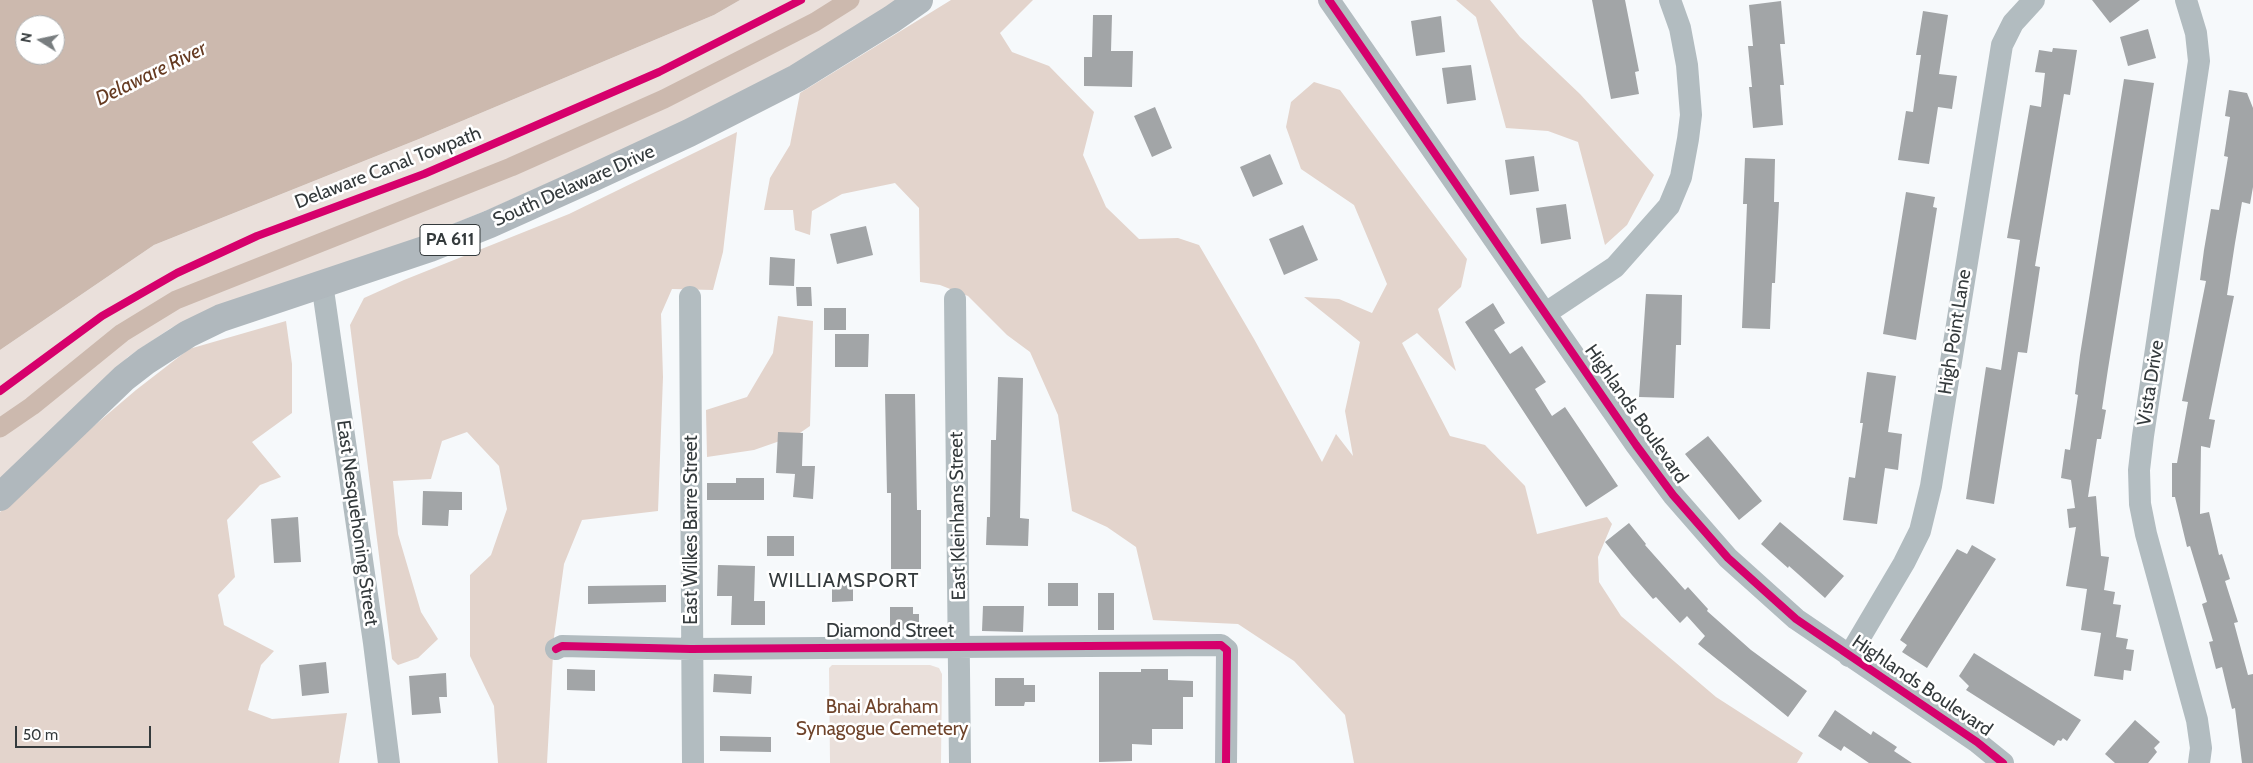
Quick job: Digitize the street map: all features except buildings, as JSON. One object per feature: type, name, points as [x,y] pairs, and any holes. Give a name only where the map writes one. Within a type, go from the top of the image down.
[{"type":"highway","name":"South Delaware Drive","points":[[0,497],[112,388],[151,357],[210,323],[430,248],[490,224],[689,133],[798,78],[920,0]]},
{"type":"street","name":"Highlands Boulevard","points":[[1330,0],[1667,488],[1728,558],[1796,619],[1977,742],[2004,763]]},
{"type":"street","points":[[1546,313],[1615,266],[1669,206],[1681,177],[1690,115],[1687,64],[1680,28],[1670,0]]},
{"type":"street","name":"High Point Lane","points":[[1849,656],[1904,563],[1920,531],[1931,486],[2002,45],[2013,22],[2034,0]]},
{"type":"street","name":"Vista Drive","points":[[2186,0],[2196,33],[2199,61],[2139,470],[2140,504],[2146,534],[2197,720],[2202,748],[2198,763]]},
{"type":"street","name":"East Nesquehoning Street","points":[[322,284],[374,643],[388,763]]},
{"type":"street","name":"East Wilkes Barre Street","points":[[690,297],[692,763]]},
{"type":"street","name":"East Kleinhans Street","points":[[955,300],[960,763]]},
{"type":"street","name":"Diamond Street","points":[[556,649],[562,646],[691,650],[1225,646],[1227,650],[1226,763]]},
{"type":"green space","points":[[740,0],[900,0],[779,74],[678,125],[490,209],[391,249],[237,300],[171,328],[128,357],[0,479],[0,350],[154,245],[419,139],[714,15]]},
{"type":"green space","name":"Bnai Abraham Synagogue Cemetery","points":[[832,665],[930,665],[939,668],[942,674],[941,763],[830,763],[829,668]]},
{"type":"shaded area","points":[[951,0],[1033,0],[1000,33],[1012,52],[1049,66],[1094,112],[1083,155],[1106,207],[1139,239],[1178,238],[1199,245],[1322,462],[1336,434],[1353,456],[1345,411],[1360,342],[1304,297],[1339,299],[1372,313],[1387,284],[1354,205],[1301,169],[1286,127],[1291,102],[1314,82],[1340,90],[1467,259],[1461,287],[1438,309],[1456,371],[1417,333],[1402,343],[1450,436],[1485,445],[1525,486],[1537,534],[1607,517],[1612,524],[1598,557],[1599,582],[1621,616],[1716,697],[1803,753],[1797,763],[1354,763],[1345,715],[1294,661],[1238,624],[1153,620],[1136,547],[1107,527],[1072,511],[1058,415],[1030,352],[1007,335],[968,296],[940,285],[920,282],[919,208],[895,183],[842,194],[812,211],[810,235],[795,230],[793,210],[764,210],[770,178],[790,145],[800,93]]},
{"type":"shaded area","points":[[1456,0],[1490,0],[1520,37],[1580,94],[1654,175],[1627,225],[1605,245],[1578,142],[1548,131],[1506,128],[1476,17]]},
{"type":"shaded area","points":[[737,132],[723,252],[713,290],[672,289],[661,314],[663,377],[658,511],[582,520],[564,564],[554,637],[547,763],[498,763],[494,706],[470,656],[470,575],[491,555],[507,509],[499,466],[467,432],[442,441],[431,479],[393,481],[398,534],[421,612],[438,639],[418,658],[398,665],[392,659],[350,325],[364,298],[569,214]]},
{"type":"shaded area","points":[[778,316],[813,321],[810,426],[797,435],[754,450],[707,457],[706,410],[747,397],[773,353]]},
{"type":"shaded area","points":[[286,321],[292,364],[292,413],[252,442],[281,477],[260,485],[227,520],[235,577],[218,595],[224,625],[274,651],[261,665],[248,710],[272,719],[347,713],[339,763],[0,763],[0,512],[48,465],[136,390],[189,349]]},
{"type":"water","name":"Delaware River","points":[[0,0],[740,0],[714,15],[419,139],[154,245],[0,350]]},
{"type":"waterway","points":[[0,428],[32,406],[122,333],[176,300],[511,167],[664,99],[815,22],[850,0]]},
{"type":"cycle path","name":"Delaware Canal Towpath","points":[[0,391],[102,316],[177,273],[257,236],[424,174],[659,72],[801,0]]},
{"type":"cycle path","points":[[1329,0],[1636,445],[1673,495],[1728,558],[1796,619],[1977,742],[2003,763]]},
{"type":"cycle path","points":[[556,649],[562,646],[691,649],[1221,645],[1227,650],[1226,763]]},
{"type":"district","name":"WILLIAMSPORT","points":[[844,581]]}]
